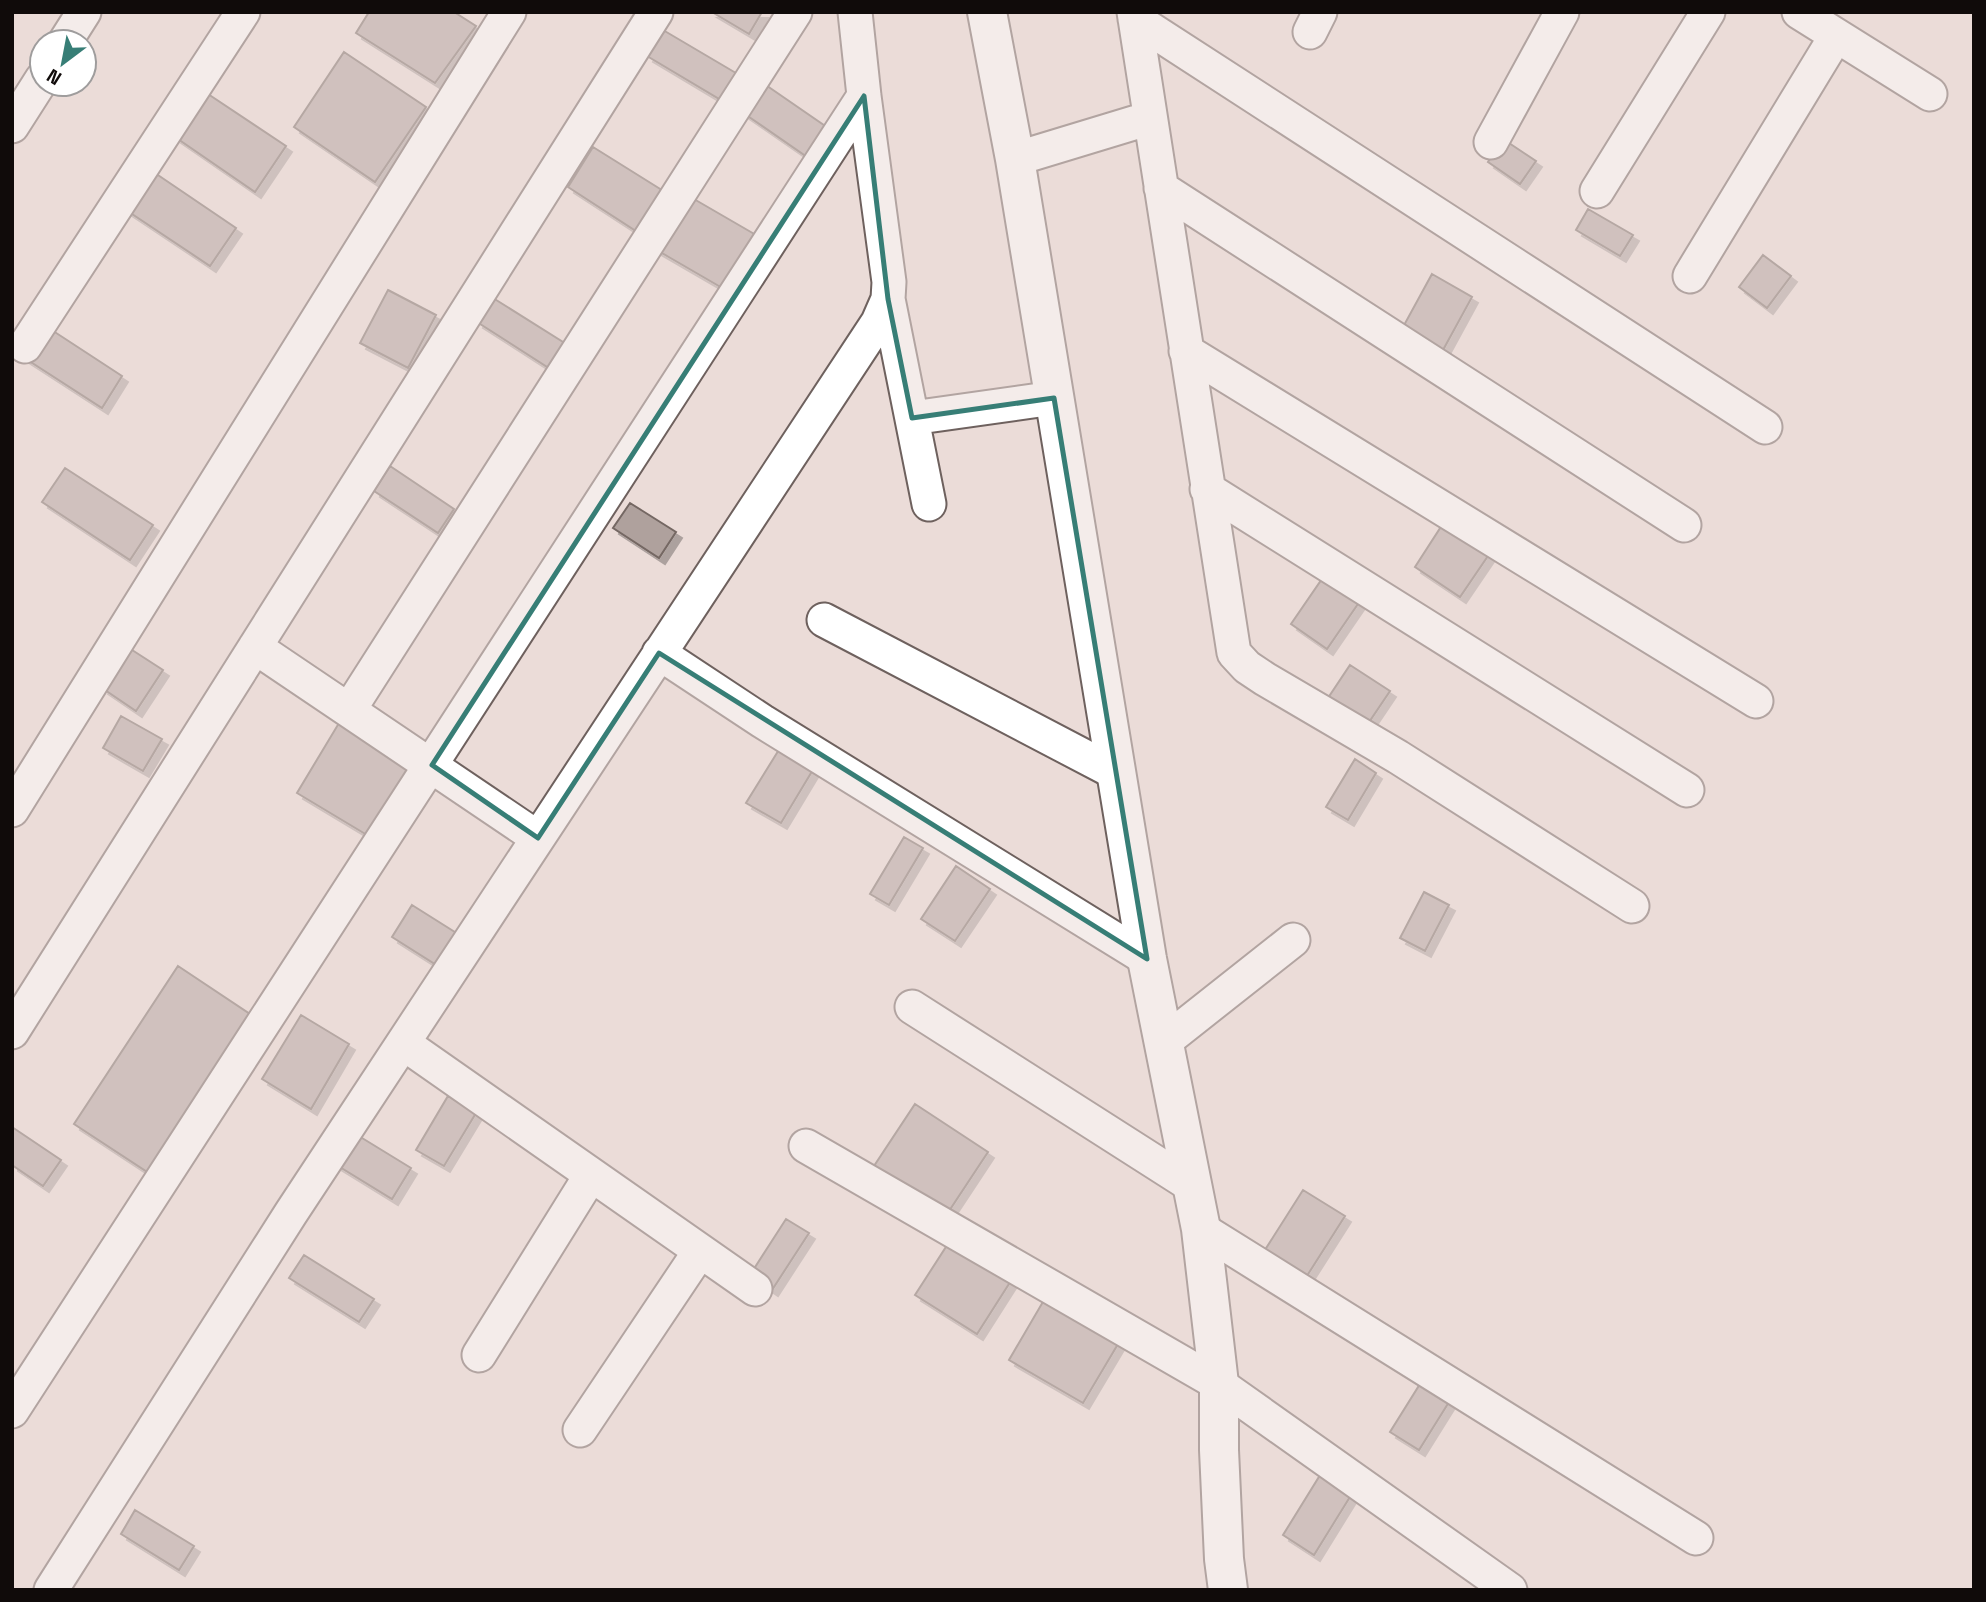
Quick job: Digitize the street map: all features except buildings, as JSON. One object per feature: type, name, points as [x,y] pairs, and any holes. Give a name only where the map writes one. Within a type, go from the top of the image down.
[{"type":"street","points":[[74,28],[84,12]]},
{"type":"street","points":[[25,346],[243,12]]},
{"type":"street","points":[[12,810],[509,12]]},
{"type":"street","points":[[12,1032],[656,12]]},
{"type":"street","points":[[349,710],[795,12]]},
{"type":"street","points":[[855,12],[889,282],[888,299],[929,504]]},
{"type":"street","points":[[987,12],[1015,159],[1147,959],[1201,1229],[1219,1384],[1220,1477],[1228,1590]]},
{"type":"street","points":[[1491,142],[1562,12]]},
{"type":"street","points":[[1597,191],[1708,12]]},
{"type":"street","points":[[1799,12],[1930,94]]},
{"type":"street","points":[[1135,15],[1234,653],[1247,667],[1398,757],[1632,906]]},
{"type":"street","points":[[1135,15],[1765,427]]},
{"type":"street","points":[[1690,276],[1836,36]]},
{"type":"street","points":[[12,1411],[864,96]]},
{"type":"street","points":[[12,127],[30,98]]},
{"type":"street","points":[[1015,159],[1150,118]]},
{"type":"street","points":[[1161,188],[1684,525]]},
{"type":"street","points":[[51,1590],[292,1213],[878,322],[888,299]]},
{"type":"street","points":[[1186,351],[1756,701]]},
{"type":"street","points":[[912,418],[1054,398]]},
{"type":"street","points":[[1207,489],[1687,790]]},
{"type":"street","points":[[824,620],[1116,774]]},
{"type":"street","points":[[255,647],[538,838]]},
{"type":"street","points":[[659,653],[762,721],[1147,959]]},
{"type":"street","points":[[1164,1042],[1293,940]]},
{"type":"street","points":[[912,1007],[1194,1187]]},
{"type":"street","points":[[403,1043],[755,1289]]},
{"type":"street","points":[[806,1146],[1219,1384],[1510,1590]]},
{"type":"street","points":[[479,1355],[591,1175]]},
{"type":"street","points":[[1201,1229],[1696,1538]]},
{"type":"street","points":[[580,1430],[700,1251]]},
{"type":"highlighted area","points":[[864,96],[888,299],[912,418],[1054,398],[1147,959],[659,653],[538,838],[432,765]]}]
